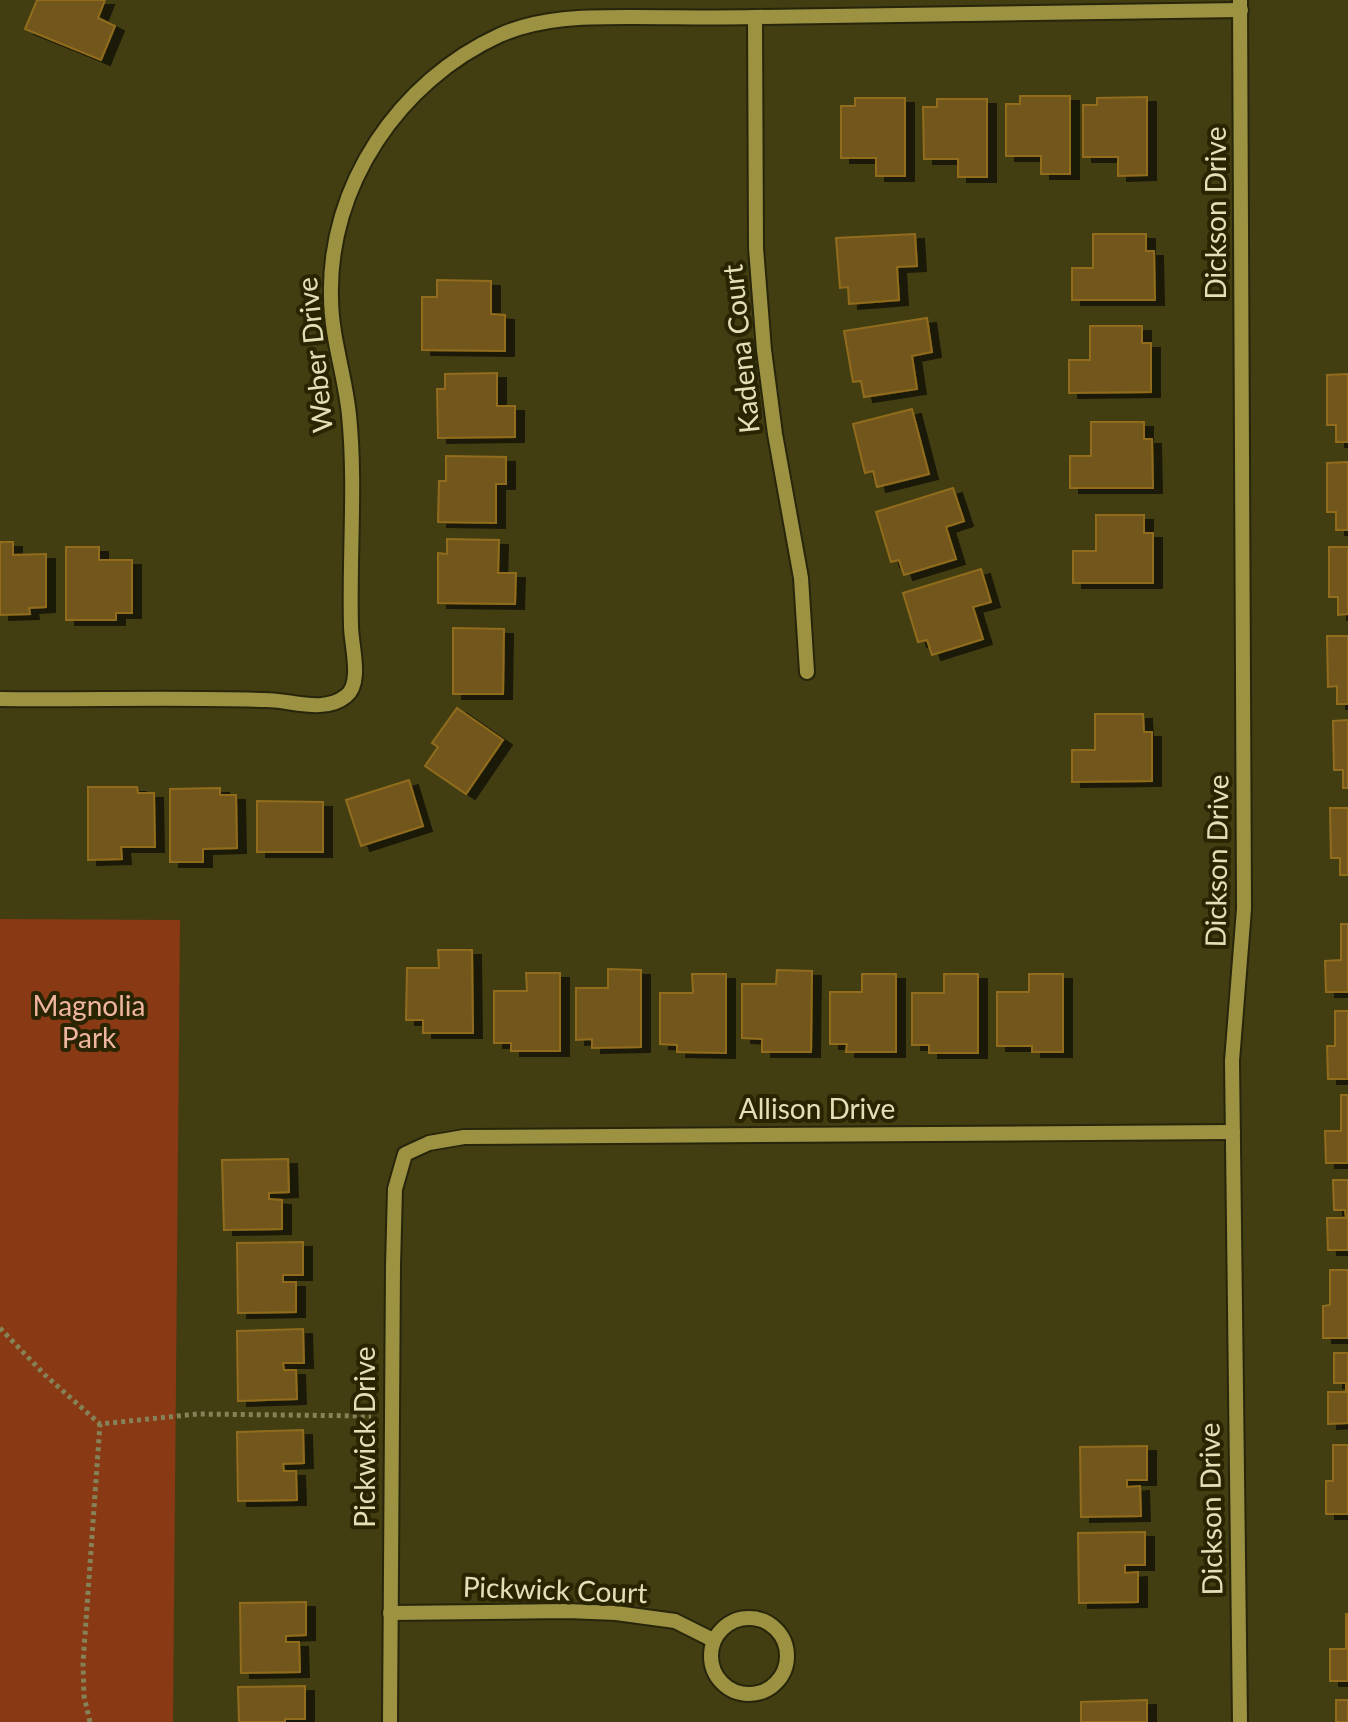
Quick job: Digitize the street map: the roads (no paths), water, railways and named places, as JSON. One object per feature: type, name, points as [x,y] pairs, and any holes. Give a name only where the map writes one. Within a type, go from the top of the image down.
[{"type":"street","name":"Weber Drive","points":[[0,699],[271,700],[327,706],[348,696],[354,685],[350,613],[350,429],[333,329],[331,266],[337,231],[355,178],[389,123],[438,74],[465,53],[502,34],[546,20],[583,17],[755,17],[1240,5]]},
{"type":"street","name":"Dickson Drive","points":[[1240,5],[1244,909],[1232,1061],[1240,1722]]},
{"type":"street","name":"Kadena Court","points":[[755,17],[756,248],[775,434],[801,578],[807,672]]},
{"type":"street","name":"Allison Drive","points":[[405,1154],[429,1143],[464,1137],[1233,1132]]},
{"type":"street","name":"Pickwick Drive","points":[[390,1722],[395,1189],[405,1154]]},
{"type":"street","name":"Pickwick Court","points":[[390,1613],[616,1613],[675,1621],[713,1640]]},
{"type":"street","points":[[750,1617],[764,1621],[776,1629],[785,1642],[787,1657],[784,1672],[776,1684],[762,1692],[748,1695],[733,1691],[721,1683],[713,1670],[710,1655],[713,1640],[722,1628],[735,1620],[750,1617]]},
{"type":"park label","name":"Magnolia Park","points":[[89,1022]]}]
